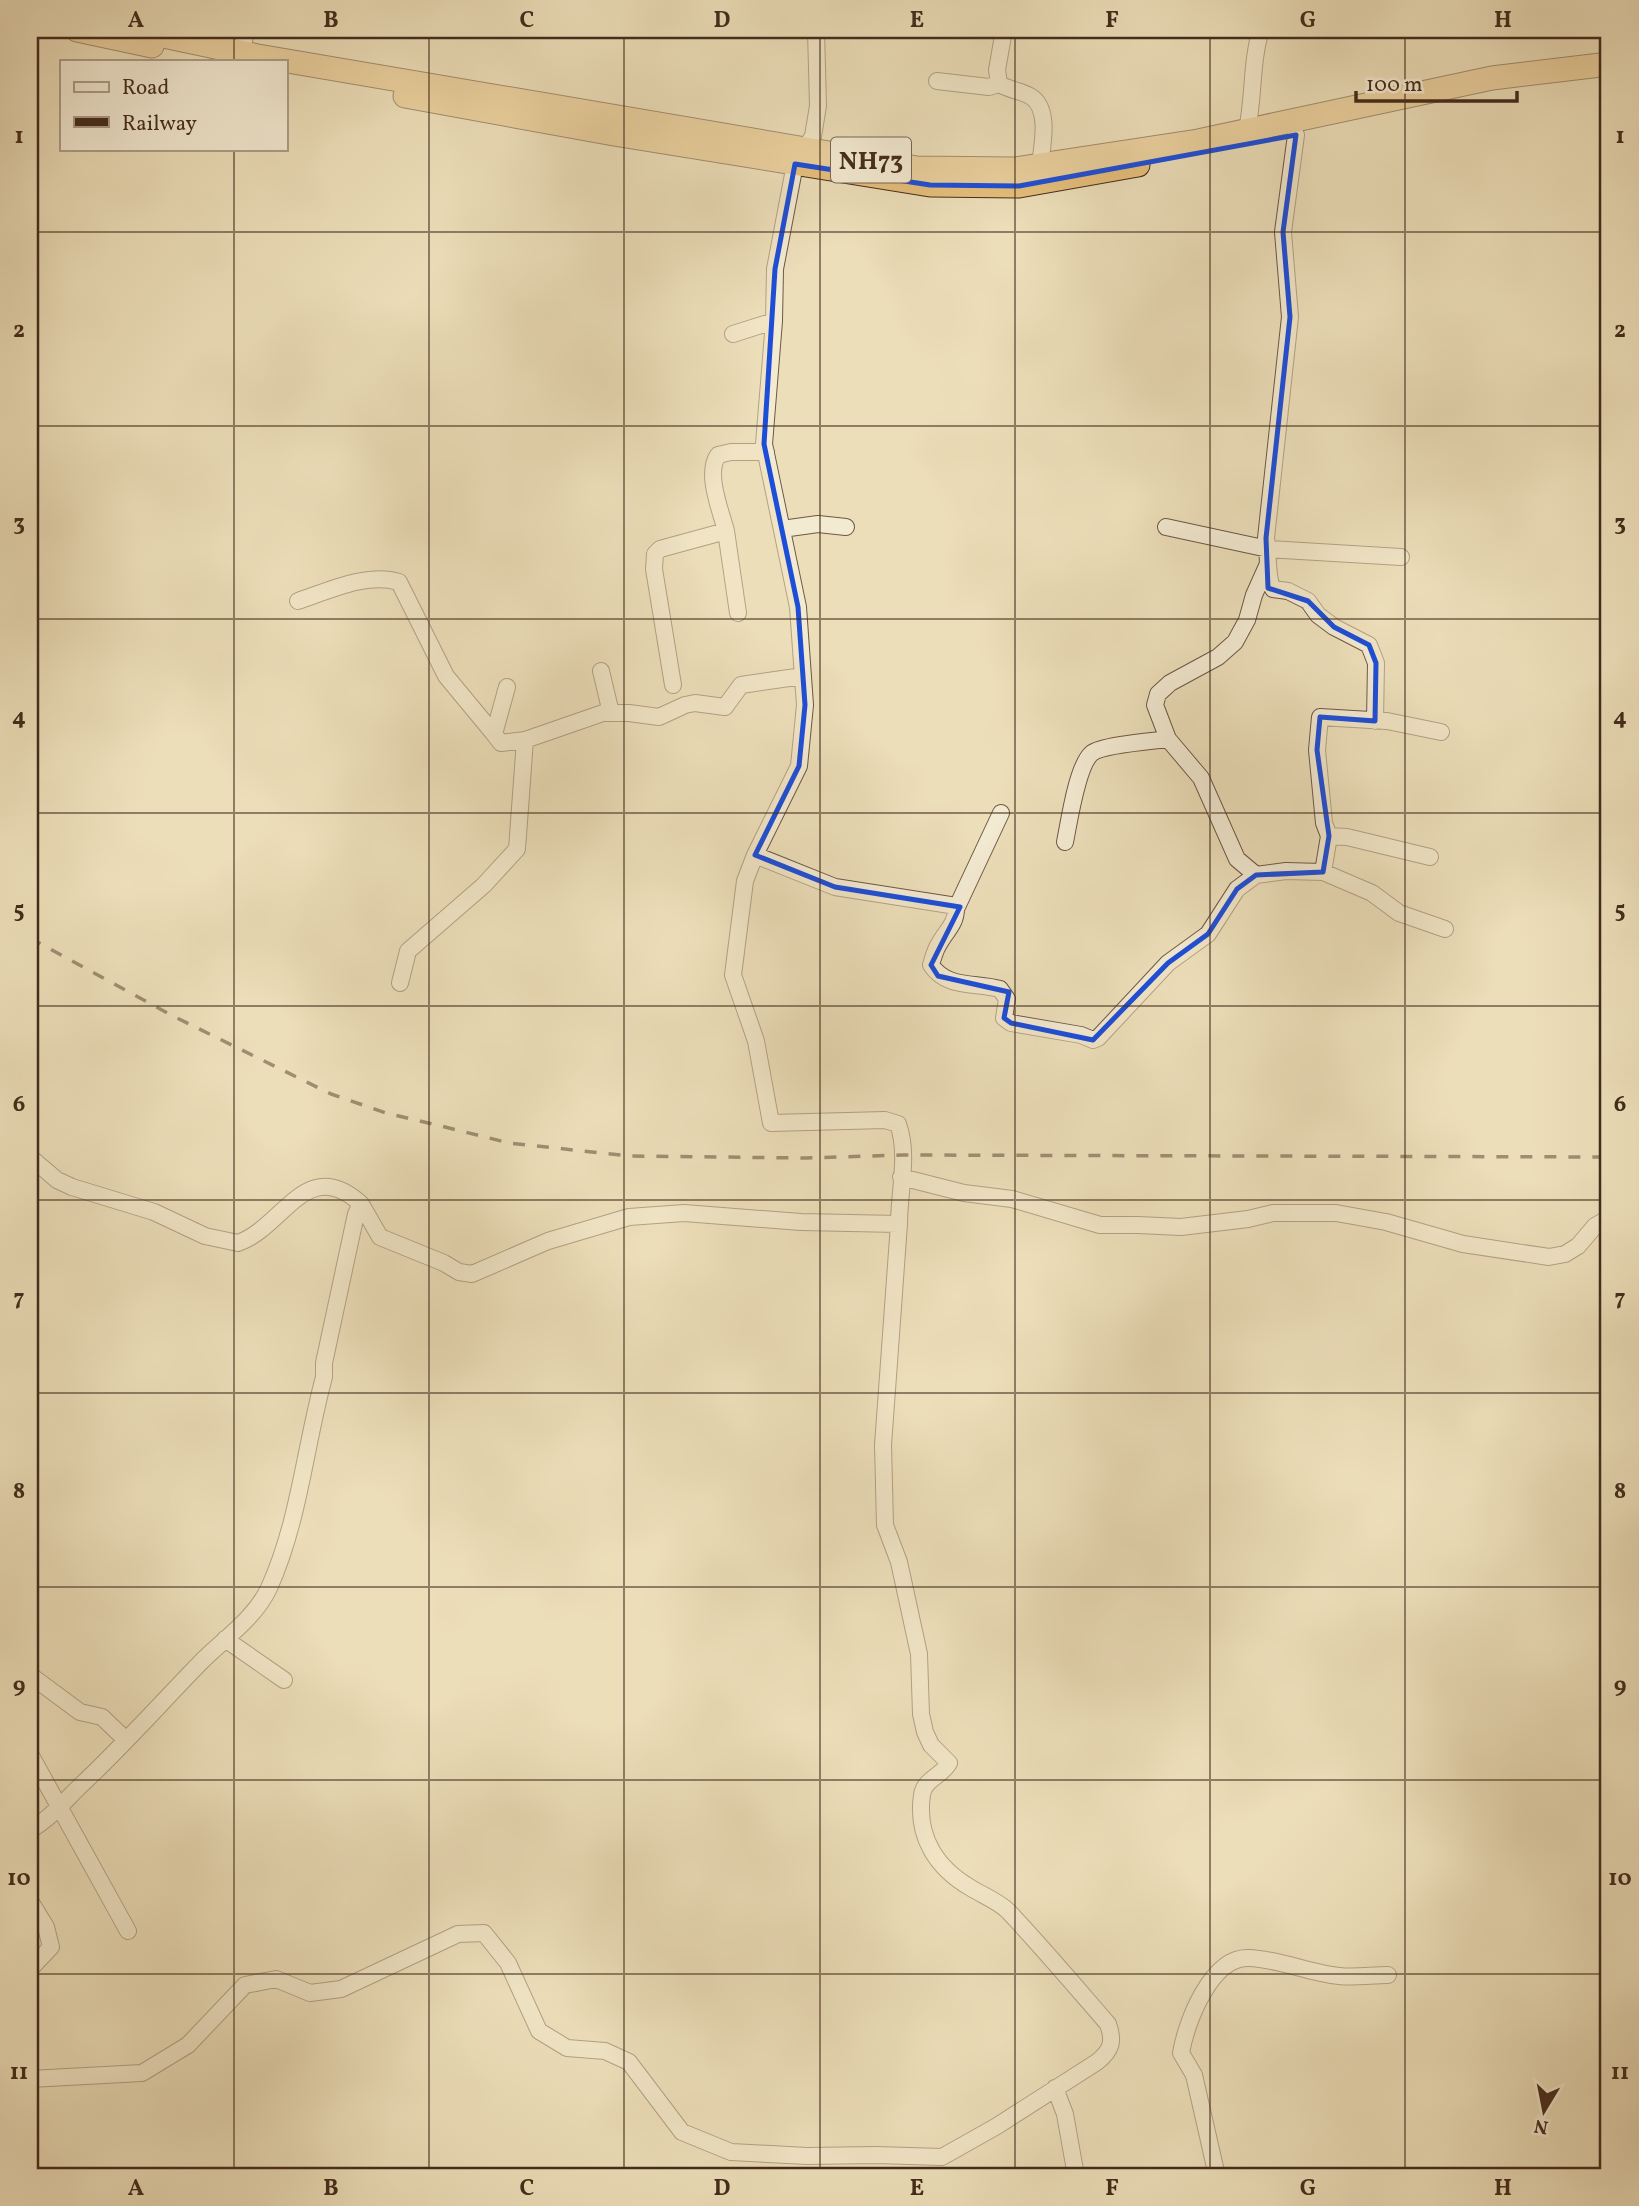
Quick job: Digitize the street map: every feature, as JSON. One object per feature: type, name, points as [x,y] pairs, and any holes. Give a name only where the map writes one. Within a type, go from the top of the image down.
[{"type":"highway","points":[[77,30],[215,60]]},
{"type":"highway","name":"NH73","points":[[135,30],[244,41],[930,185],[1019,186],[1200,155],[1496,92],[1609,79]]},
{"type":"highway","name":"NH73","points":[[287,74],[614,134],[917,167],[1015,169],[1198,141],[1492,78],[1609,64]]},
{"type":"street","points":[[31,2074],[142,2073],[188,2045],[245,1985],[276,1979],[310,1993],[341,1989],[458,1934],[484,1933],[508,1964],[539,2031],[567,2048],[605,2050],[629,2062],[682,2132],[731,2152],[807,2156],[942,2157],[1109,2052],[1112,2038],[1108,2024],[1005,1907],[950,1875],[931,1851],[920,1824],[922,1792],[926,1784],[945,1770],[949,1763],[931,1745],[925,1732],[921,1714],[916,1642],[899,1562],[885,1525],[883,1445],[901,1177],[902,1139],[898,1124],[885,1120],[771,1123],[756,1041],[733,975],[745,881],[799,766],[805,705],[798,607],[764,444],[774,321],[775,268],[800,156],[813,136],[818,106],[816,30]]},
{"type":"street","points":[[999,84],[998,70],[1004,30]]},
{"type":"street","points":[[1247,130],[1252,108],[1256,44],[1261,30]]},
{"type":"street","points":[[937,81],[989,86],[999,84],[1012,92],[1031,96],[1038,103],[1042,117],[1040,165]]},
{"type":"street","points":[[1296,135],[1283,232],[1290,317],[1266,538],[1269,555],[1268,581],[1273,589],[1288,591],[1308,601],[1318,615],[1334,627],[1369,645],[1376,663],[1375,721]]},
{"type":"street","points":[[733,334],[774,321]]},
{"type":"street","points":[[738,613],[726,531],[714,480],[714,461],[718,455],[731,452],[766,452]]},
{"type":"street","points":[[782,529],[818,524],[846,527]]},
{"type":"street","points":[[1166,527],[1269,555],[1401,557]]},
{"type":"street","points":[[673,685],[654,569],[655,554],[660,549],[726,531]]},
{"type":"street","points":[[1256,875],[1237,859],[1200,778],[1168,739],[1155,705],[1158,694],[1181,676],[1218,657],[1235,642],[1247,620],[1269,555]]},
{"type":"street","points":[[298,601],[343,585],[386,578],[399,582],[446,676],[501,743],[515,743],[603,713],[659,717],[695,703],[725,707],[741,685],[803,676]]},
{"type":"street","points":[[601,671],[611,713]]},
{"type":"street","points":[[494,734],[507,687]]},
{"type":"street","points":[[1323,872],[1329,836],[1324,823],[1317,750],[1320,717],[1387,721],[1441,732]]},
{"type":"street","points":[[1065,842],[1073,800],[1084,766],[1092,753],[1107,747],[1168,739]]},
{"type":"street","points":[[400,983],[408,951],[485,885],[517,849],[525,740]]},
{"type":"street","points":[[1001,813],[956,909],[952,926],[938,945],[931,965],[938,976],[948,981],[1002,990],[1007,999],[1004,1018],[1011,1023],[1081,1035],[1093,1040],[1101,1035],[1168,963],[1208,934],[1237,889],[1256,875],[1286,871],[1323,872],[1372,893],[1399,914],[1445,929]]},
{"type":"street","points":[[1329,836],[1347,836],[1430,857]]},
{"type":"street","points":[[755,855],[835,887],[950,905],[956,909]]},
{"type":"street","points":[[30,1157],[57,1180],[72,1187],[154,1212],[205,1236],[238,1243],[261,1231],[295,1198],[310,1189],[335,1189],[351,1195],[361,1204],[380,1237],[444,1263],[459,1272],[472,1274],[548,1241],[629,1217],[684,1213],[788,1222],[899,1224]]},
{"type":"street","points":[[901,1177],[964,1193],[1012,1199],[1100,1226],[1138,1224],[1181,1227],[1248,1219],[1273,1213],[1336,1213],[1386,1222],[1463,1244],[1549,1257],[1565,1254],[1595,1226],[1609,1219]]},
{"type":"street","points":[[30,1830],[59,1807],[252,1614],[267,1592],[281,1561],[291,1524],[324,1377],[324,1363],[356,1214],[361,1204]]},
{"type":"street","points":[[225,1639],[284,1680]]},
{"type":"street","points":[[30,1675],[80,1712],[102,1717],[126,1740]]},
{"type":"street","points":[[30,1754],[128,1931]]},
{"type":"street","points":[[30,1901],[46,1927],[51,1947],[30,1969]]},
{"type":"street","points":[[1197,2176],[1218,2176],[1194,2075],[1181,2053],[1185,2030],[1198,1999],[1227,1963],[1246,1957],[1339,1976],[1388,1975]]},
{"type":"street","points":[[1055,2088],[1065,2114],[1076,2176]]},
{"type":"highlighted area","points":[[1296,135],[1283,232],[1290,317],[1266,538],[1268,588],[1308,601],[1334,627],[1369,645],[1376,663],[1375,721],[1320,717],[1317,750],[1329,836],[1323,872],[1256,875],[1237,889],[1208,934],[1168,963],[1093,1040],[1011,1023],[1004,1018],[1009,992],[938,976],[931,965],[960,907],[835,887],[755,855],[799,766],[805,705],[798,607],[764,444],[775,269],[795,164],[930,185],[1019,186]]},
{"type":"railway","points":[[30,938],[173,1016],[331,1094],[386,1113],[509,1143],[629,1156],[1609,1157]]}]
